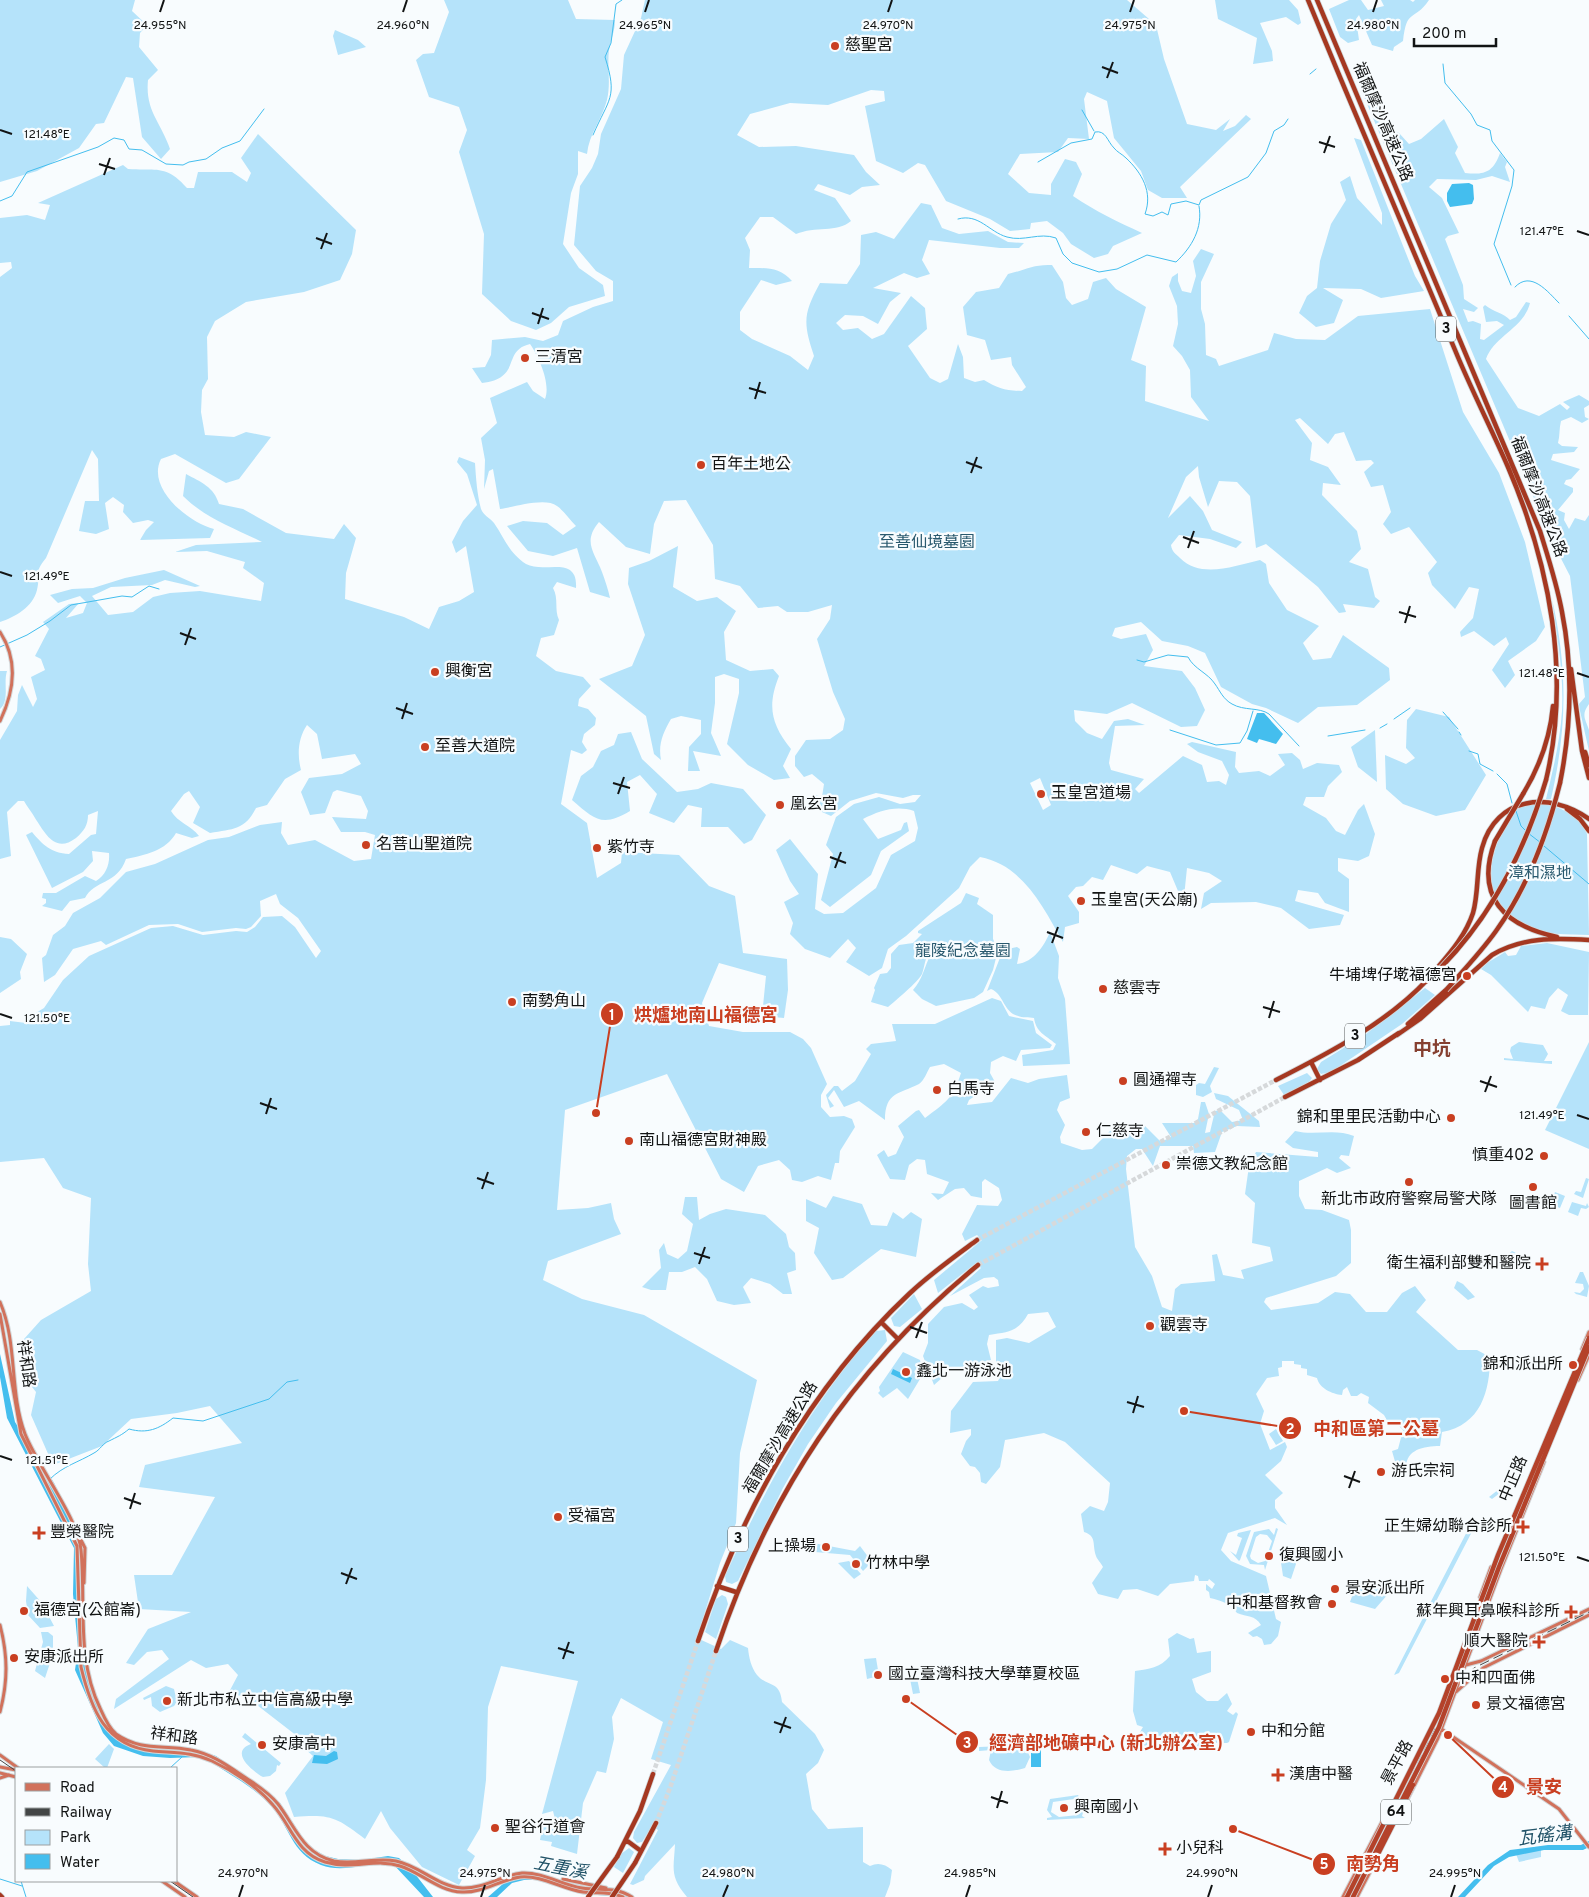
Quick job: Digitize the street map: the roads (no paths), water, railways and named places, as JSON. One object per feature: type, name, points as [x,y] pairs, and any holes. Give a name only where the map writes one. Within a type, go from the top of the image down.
[{"type":"highway","name":"福爾摩沙高速公路","points":[[1276,1080],[1311,1062],[1404,1002],[1464,943],[1504,884],[1528,834],[1546,780],[1556,715],[1557,665],[1551,607],[1543,572],[1508,469],[1455,351],[1308,0]]},
{"type":"highway","name":"福爾摩沙高速公路","points":[[1285,1097],[1320,1080],[1397,1035],[1448,992],[1497,929],[1521,888],[1542,843],[1560,783],[1567,739],[1569,686],[1568,656],[1562,611],[1540,530],[1317,0]]},
{"type":"highway","points":[[1568,656],[1589,778]]},
{"type":"highway","points":[[1557,665],[1551,728],[1541,763],[1495,841],[1489,863],[1489,877],[1492,892],[1499,906],[1509,918],[1523,928],[1566,939]]},
{"type":"highway","points":[[1583,750],[1589,765]]},
{"type":"highway","points":[[1427,981],[1452,950],[1468,926],[1476,901],[1479,870],[1485,840],[1499,817],[1516,806],[1527,802],[1545,802],[1574,810],[1589,819]]},
{"type":"highway","points":[[1562,806],[1580,819],[1589,831]]},
{"type":"highway","points":[[1448,992],[1503,948],[1522,942],[1566,939],[1589,940]]},
{"type":"highway","points":[[1311,1062],[1320,1080]]},
{"type":"highway","name":"福爾摩沙高速公路","points":[[698,1641],[717,1586],[749,1516],[811,1407],[844,1364],[881,1322],[910,1293],[977,1240]]},
{"type":"highway","name":"福爾摩沙高速公路","points":[[716,1651],[736,1592],[779,1502],[815,1442],[868,1371],[918,1317],[978,1265]]},
{"type":"highway","points":[[881,1322],[898,1339]]},
{"type":"highway","name":"64","points":[[1345,1897],[1439,1713],[1498,1555],[1589,1338]]},
{"type":"highway","name":"64","points":[[1353,1897],[1440,1728],[1499,1567],[1589,1347]]},
{"type":"highway","points":[[717,1586],[736,1592]]},
{"type":"highway","points":[[1372,1868],[1437,1738],[1440,1728]]},
{"type":"highway","points":[[588,1897],[617,1857],[626,1840],[640,1811],[653,1774]]},
{"type":"highway","points":[[612,1897],[642,1852],[656,1823]]},
{"type":"highway","points":[[626,1840],[642,1852]]},
{"type":"main road","points":[[0,632],[10,653],[13,672],[12,689],[0,721]]},
{"type":"main road","name":"祥和路","points":[[0,1302],[7,1327],[21,1420],[28,1446]]},
{"type":"main road","name":"祥和路","points":[[0,1314],[12,1378],[17,1421],[28,1446],[85,1548],[83,1602],[85,1663],[88,1682],[103,1716],[117,1734],[133,1743],[151,1748],[188,1749],[206,1754],[226,1764],[269,1794],[302,1841],[324,1858],[348,1862],[394,1861],[411,1866],[454,1889]]},
{"type":"main road","name":"中正路","points":[[1458,1685],[1458,1666],[1499,1548],[1589,1332]]},
{"type":"main road","name":"中正路","points":[[1458,1666],[1498,1562],[1589,1342]]},
{"type":"main road","name":"中正路","points":[[1466,1665],[1506,1557],[1589,1355]]},
{"type":"main road","name":"祥和路","points":[[48,1483],[78,1546],[81,1667],[85,1684],[98,1717],[112,1736],[140,1749],[184,1752],[223,1766],[266,1797],[275,1807],[299,1846],[324,1862],[357,1866],[380,1863],[394,1864],[439,1886],[454,1889],[472,1888],[524,1873],[540,1875],[584,1888],[612,1892],[623,1897]]},
{"type":"main road","points":[[1458,1666],[1481,1661],[1589,1609]]},
{"type":"main road","points":[[1454,1694],[1476,1672],[1589,1615]]},
{"type":"main road","points":[[0,1625],[7,1663],[5,1690],[0,1712]]},
{"type":"main road","name":"景平路","points":[[1357,1897],[1423,1770],[1466,1665]]},
{"type":"main road","points":[[1458,1666],[1465,1670],[1476,1672]]},
{"type":"main road","name":"景平路","points":[[1345,1897],[1432,1724],[1450,1679],[1458,1666]]},
{"type":"main road","points":[[1432,1724],[1550,1803],[1566,1817],[1589,1847]]},
{"type":"main road","name":"景平路","points":[[1367,1877],[1369,1858],[1440,1728]]},
{"type":"main road","points":[[0,1755],[15,1767]]},
{"type":"main road","points":[[0,1767],[15,1769]]},
{"type":"main road","points":[[0,1773],[14,1776]]},
{"type":"main road","points":[[0,1778],[14,1776]]},
{"type":"main road","points":[[563,1879],[606,1888]]},
{"type":"main road","points":[[163,1882],[185,1897]]},
{"type":"main road","points":[[176,1882],[197,1897]]},
{"type":"main road","points":[[181,1894],[185,1888]]},
{"type":"main road","name":"祥和路","points":[[600,1890],[606,1888],[632,1897]]},
{"type":"water","points":[[1469,183],[1473,185],[1474,199],[1472,204],[1450,207],[1447,201],[1447,193],[1452,184]]},
{"type":"water","points":[[1257,713],[1264,713],[1283,734],[1276,744],[1259,739],[1257,743],[1247,739]]},
{"type":"water","points":[[0,1354],[15,1422],[54,1483],[82,1542],[87,1675],[100,1706],[105,1724],[113,1737],[133,1748],[168,1751],[197,1750],[216,1756],[265,1790],[280,1803],[308,1846],[325,1856],[338,1859],[361,1860],[388,1856],[399,1858],[412,1870],[433,1897],[424,1897],[393,1864],[339,1868],[321,1865],[311,1860],[297,1847],[278,1815],[266,1800],[210,1761],[200,1757],[170,1758],[143,1756],[114,1746],[103,1733],[75,1670],[78,1648],[73,1594],[74,1548],[7,1418],[0,1377]]},
{"type":"water","points":[[893,1369],[912,1378],[910,1383],[891,1374]]},
{"type":"water","points":[[1031,1746],[1041,1746],[1041,1767],[1031,1767]]},
{"type":"water","points":[[334,1751],[337,1752],[338,1759],[327,1764],[312,1763],[314,1755],[326,1756]]},
{"type":"water","points":[[1589,1841],[1589,1847],[1583,1850],[1544,1850],[1509,1857],[1494,1866],[1465,1897],[1458,1897],[1488,1865],[1510,1850],[1548,1845],[1581,1845]]},
{"type":"water","name":"五重溪","points":[[530,1872],[579,1885],[613,1888],[629,1897],[582,1894],[537,1880],[524,1880],[512,1883],[497,1897],[488,1897],[512,1876]]},
{"type":"waterway","points":[[593,135],[610,98],[611,81],[605,57],[611,43],[616,4],[622,0]]},
{"type":"waterway","points":[[1443,64],[1445,83],[1471,114],[1477,125],[1490,130],[1492,141],[1514,170],[1512,186],[1494,244],[1511,285]]},
{"type":"waterway","points":[[1310,74],[1316,69]]},
{"type":"waterway","points":[[0,201],[12,196],[27,172],[98,147],[114,138],[124,140],[129,149],[142,150],[166,164],[183,165],[206,159],[222,148],[240,141],[264,109]]},
{"type":"waterway","points":[[1082,110],[1094,131]]},
{"type":"waterway","points":[[1038,162],[1071,143],[1092,139],[1095,132],[1102,133],[1115,149],[1132,164],[1141,177],[1148,198],[1145,214],[1153,216],[1162,212],[1168,215],[1171,204],[1186,201],[1199,205],[1201,200],[1248,177],[1266,153],[1274,131],[1284,125],[1288,119]]},
{"type":"waterway","points":[[958,219],[965,218],[978,221],[1007,237],[1050,236],[1056,238],[1063,254],[1072,263],[1099,272],[1117,269],[1147,255],[1176,262],[1195,237],[1199,222],[1199,206]]},
{"type":"waterway","points":[[1515,287],[1521,282],[1527,281],[1539,284],[1559,303]]},
{"type":"waterway","points":[[1569,316],[1589,339]]},
{"type":"waterway","points":[[0,647],[27,635],[71,605],[122,596],[132,597],[149,586],[159,589]]},
{"type":"waterway","points":[[1137,660],[1144,662],[1168,655],[1188,657],[1194,665],[1212,680],[1229,702],[1241,708],[1261,710],[1269,714],[1299,746]]},
{"type":"waterway","points":[[1394,719],[1410,708]]},
{"type":"waterway","points":[[1170,730],[1216,745],[1240,743],[1247,731],[1253,711]]},
{"type":"waterway","points":[[1443,712],[1458,729]]},
{"type":"waterway","points":[[1380,728],[1387,724]]},
{"type":"waterway","points":[[1328,736],[1365,730]]},
{"type":"waterway","points":[[1469,751],[1478,754],[1480,764],[1493,771]]},
{"type":"waterway","points":[[1497,774],[1507,784],[1512,803]]},
{"type":"waterway","points":[[1516,811],[1521,826],[1525,830]]},
{"type":"waterway","points":[[1528,833],[1541,843]]},
{"type":"waterway","points":[[1544,846],[1589,884]]},
{"type":"waterway","points":[[50,1479],[66,1467],[96,1452],[107,1442],[129,1429],[152,1430],[173,1418],[203,1421],[269,1399],[287,1382],[298,1380]]},
{"type":"waterway","points":[[171,1767],[182,1757]]},
{"type":"waterway","points":[[0,1879],[22,1886]]},
{"type":"waterway","points":[[21,1882],[26,1897]]},
{"type":"tunnel","points":[[977,1240],[1276,1080]]},
{"type":"tunnel","points":[[978,1265],[1285,1097]]},
{"type":"tunnel","points":[[653,1774],[698,1641]]},
{"type":"tunnel","points":[[656,1823],[670,1788],[716,1651]]},
{"type":"tram line","points":[[0,1760],[15,1770]]},
{"type":"tram line","points":[[171,1882],[193,1897]]},
{"type":"railway","points":[[1348,1897],[1434,1731],[1448,1695],[1457,1683],[1474,1668],[1589,1612]]},
{"type":"place","name":"慈聖宮","points":[[835,46]]},
{"type":"place","name":"三清宮","points":[[525,358]]},
{"type":"place","name":"百年土地公","points":[[701,465]]},
{"type":"place","name":"興衡宮","points":[[435,672]]},
{"type":"place","name":"至善大道院","points":[[425,747]]},
{"type":"place","name":"玉皇宮道場","points":[[1041,794]]},
{"type":"place","name":"凰玄宮","points":[[780,805]]},
{"type":"place","name":"名菩山聖道院","points":[[366,845]]},
{"type":"place","name":"紫竹寺","points":[[597,848]]},
{"type":"place","name":"玉皇宮(天公廟)","points":[[1081,901]]},
{"type":"place","name":"牛埔埤仔墘福德宮","points":[[1467,976]]},
{"type":"place","name":"慈雲寺","points":[[1103,989]]},
{"type":"place","name":"南勢角山","points":[[512,1002]]},
{"type":"place","name":"圓通禪寺","points":[[1123,1081]]},
{"type":"place","name":"白馬寺","points":[[937,1090]]},
{"type":"place","name":"烘爐地南山福德宮","points":[[596,1113]]},
{"type":"place","name":"錦和里里民活動中心","points":[[1451,1118]]},
{"type":"place","name":"仁慈寺","points":[[1086,1132]]},
{"type":"place","name":"南山福德宮財神殿","points":[[629,1141]]},
{"type":"place","name":"慎重402","points":[[1544,1156]]},
{"type":"place","name":"崇德文教紀念館","points":[[1166,1165]]},
{"type":"place","name":"新北市政府警察局警犬隊","points":[[1409,1182]]},
{"type":"place","name":"圖書館","points":[[1533,1187]]},
{"type":"place","name":"衛生福利部雙和醫院","points":[[1542,1264]]},
{"type":"place","name":"觀雲寺","points":[[1150,1326]]},
{"type":"place","name":"錦和派出所","points":[[1573,1365]]},
{"type":"place","name":"鑫北一游泳池","points":[[906,1372]]},
{"type":"place","name":"中和區第二公墓","points":[[1184,1411]]},
{"type":"place","name":"游氏宗祠","points":[[1381,1472]]},
{"type":"place","name":"受福宮","points":[[558,1517]]},
{"type":"place","name":"正生婦幼聯合診所","points":[[1523,1527]]},
{"type":"place","name":"豐榮醫院","points":[[39,1533]]},
{"type":"place","name":"上操場","points":[[826,1547]]},
{"type":"place","name":"復興國小","points":[[1269,1556]]},
{"type":"place","name":"竹林中學","points":[[856,1564]]},
{"type":"place","name":"景安派出所","points":[[1335,1589]]},
{"type":"place","name":"中和基督教會","points":[[1332,1604]]},
{"type":"place","name":"福德宮(公館崙)","points":[[24,1611]]},
{"type":"place","name":"蘇年興耳鼻喉科診所","points":[[1571,1612]]},
{"type":"place","name":"順大醫院","points":[[1539,1642]]},
{"type":"place","name":"安康派出所","points":[[14,1658]]},
{"type":"place","name":"國立臺灣科技大學華夏校區","points":[[878,1675]]},
{"type":"place","name":"中和四面佛","points":[[1445,1679]]},
{"type":"place","name":"經濟部地礦中心 (新北辦公室)","points":[[906,1699]]},
{"type":"place","name":"新北市私立中信高級中學","points":[[167,1701]]},
{"type":"place","name":"景文福德宮","points":[[1476,1705]]},
{"type":"place","name":"中和分館","points":[[1251,1732]]},
{"type":"place","name":"景安","points":[[1448,1735]]},
{"type":"place","name":"安康高中","points":[[262,1745]]},
{"type":"place","name":"漢唐中醫","points":[[1278,1775]]},
{"type":"place","name":"興南國小","points":[[1064,1808]]},
{"type":"place","name":"聖谷行道會","points":[[495,1828]]},
{"type":"place","name":"南勢角","points":[[1233,1829]]},
{"type":"place","name":"小兒科","points":[[1165,1849]]},
{"type":"district","name":"中坑","points":[[1432,1050]]},
{"type":"park label","name":"至善仙境墓園","points":[[927,543]]},
{"type":"park label","name":"漳和濕地","points":[[1540,874]]},
{"type":"park label","name":"龍陵紀念墓園","points":[[963,952]]},
{"type":"water label","name":"瓦磘溝","points":[[1545,1837]]}]
